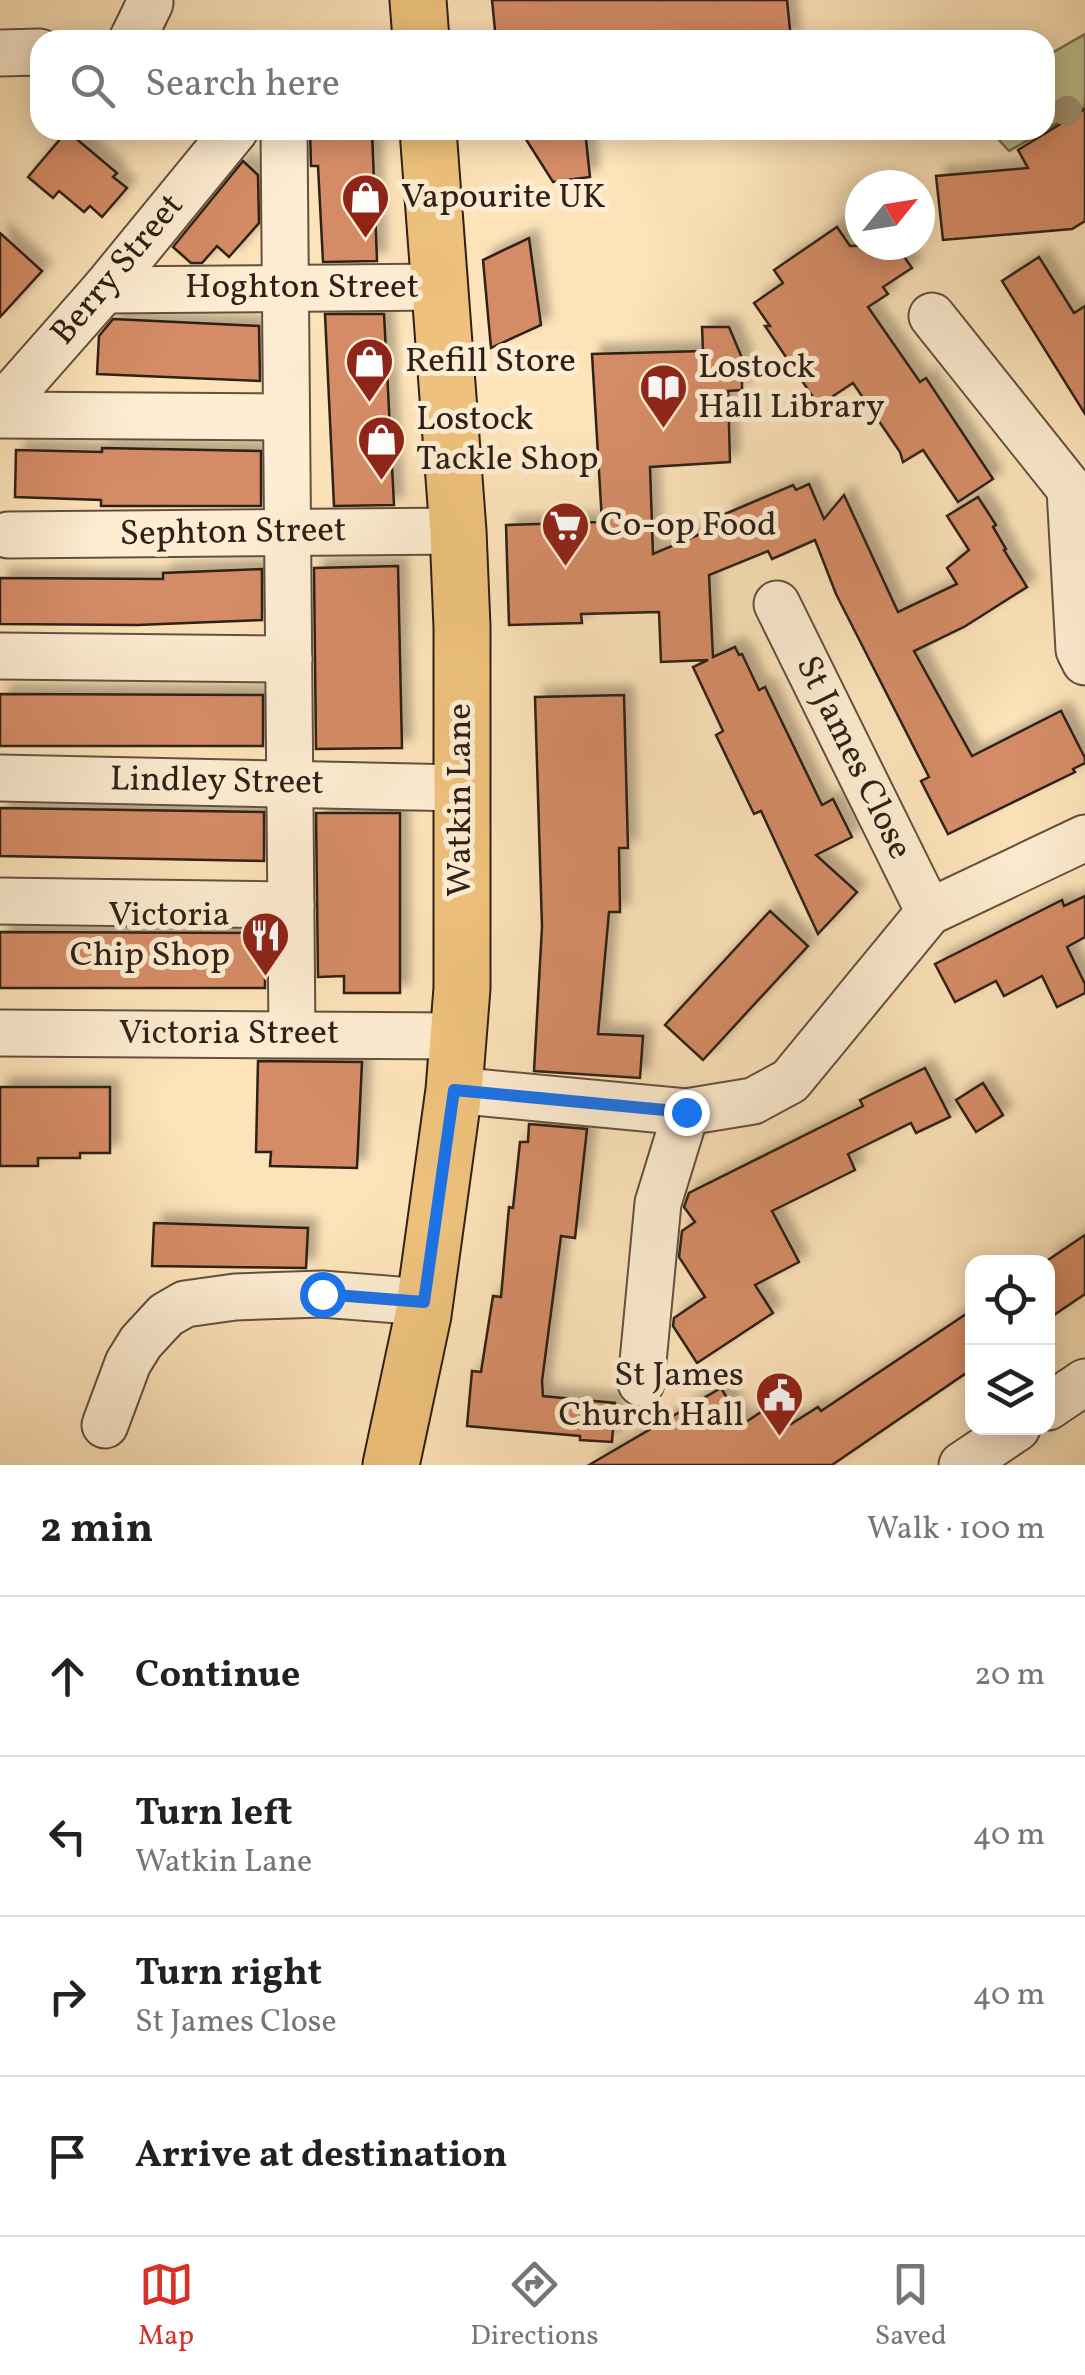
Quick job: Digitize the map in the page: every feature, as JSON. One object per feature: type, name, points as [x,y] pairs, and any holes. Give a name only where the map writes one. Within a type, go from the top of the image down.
[{"type":"main road","points":[[418,0],[421,30]]},
{"type":"main road","name":"Watkin Lane","points":[[391,1465],[424,1302],[454,1090],[462,988],[447,788],[458,531],[415,288],[427,140]]},
{"type":"street","name":"Berry Street","points":[[0,411],[227,140]]},
{"type":"street","points":[[284,140],[292,1034]]},
{"type":"street","name":"Hoghton Street","points":[[104,290],[415,288]]},
{"type":"street","points":[[932,316],[1070,489],[1079,650],[1085,662]]},
{"type":"street","points":[[0,411],[286,417]]},
{"type":"street","name":"Sephton Street","points":[[8,535],[458,531]]},
{"type":"street","name":"St James Close","points":[[777,604],[928,912]]},
{"type":"street","points":[[0,656],[289,659]]},
{"type":"street","name":"Lindley Street","points":[[0,778],[447,788]]},
{"type":"street","points":[[454,1090],[686,1112],[753,1101],[790,1081],[928,912],[1085,838]]},
{"type":"street","points":[[0,901],[291,905]]},
{"type":"street","name":"Victoria Street","points":[[0,1033],[458,1036]]},
{"type":"street","points":[[641,1383],[658,1203],[686,1112]]},
{"type":"street","points":[[105,1425],[128,1363],[146,1335],[166,1315],[185,1304],[235,1297],[322,1294],[424,1302]]},
{"type":"street","points":[[1055,1402],[1085,1382]]},
{"type":"street","points":[[962,1465],[1007,1435]]},
{"type":"green space","points":[[1085,34],[1085,107],[1055,124],[1055,51]]},
{"type":"green space","points":[[999,140],[1028,140],[1009,151]]},
{"type":"building","points":[[492,0],[787,0],[790,30],[495,30]]},
{"type":"building","points":[[1085,109],[1085,221],[1072,229],[943,240],[936,176],[1028,168],[1018,150],[1034,140],[1055,140],[1055,127]]},
{"type":"building","points":[[59,140],[78,140],[117,173],[113,177],[127,188],[102,217],[90,206],[84,212],[59,191],[53,198],[28,177]]},
{"type":"building","points":[[310,140],[372,140],[377,261],[323,262],[318,166],[311,166]]},
{"type":"building","points":[[526,140],[586,140],[590,177],[553,182]]},
{"type":"building","points":[[243,161],[258,175],[259,223],[229,257],[217,246],[202,263],[191,263],[173,247]]},
{"type":"building","points":[[837,227],[845,239],[845,260],[906,260],[912,268],[883,287],[888,294],[868,307],[920,382],[926,378],[993,479],[958,502],[923,450],[903,462],[853,383],[827,400],[815,400],[754,303],[783,283],[774,270]]},
{"type":"building","points":[[0,233],[42,271],[0,317]]},
{"type":"building","points":[[529,238],[541,325],[491,348],[483,260]]},
{"type":"building","points":[[1039,257],[1074,313],[1085,306],[1085,414],[1002,281]]},
{"type":"building","points":[[325,314],[384,314],[394,505],[334,506]]},
{"type":"building","points":[[113,319],[259,326],[260,381],[97,374],[99,336]]},
{"type":"building","points":[[702,327],[729,327],[742,358],[742,390],[728,391],[730,462],[650,467],[653,554],[729,522],[725,514],[793,485],[796,490],[809,484],[824,519],[844,495],[898,612],[957,584],[947,568],[969,550],[947,516],[978,497],[1027,587],[964,627],[914,651],[972,756],[1061,711],[1085,758],[1085,763],[1073,769],[1075,772],[948,834],[921,781],[929,777],[836,594],[815,540],[772,559],[768,551],[709,575],[713,657],[735,647],[742,654],[759,690],[765,687],[822,805],[833,799],[852,837],[816,855],[857,892],[818,934],[761,811],[754,814],[716,735],[723,731],[693,667],[708,660],[661,662],[659,612],[581,614],[582,623],[509,625],[506,525],[602,522],[592,354],[703,351]]},
{"type":"building","points":[[102,448],[261,451],[261,506],[101,506],[101,500],[15,497],[16,450],[102,452]]},
{"type":"building","points":[[398,566],[402,748],[316,749],[314,568]]},
{"type":"building","points":[[262,569],[262,620],[137,625],[0,624],[0,578],[163,579],[163,573]]},
{"type":"building","points":[[0,694],[263,695],[263,746],[0,746]]},
{"type":"building","points":[[624,695],[628,848],[619,848],[620,912],[609,912],[598,1034],[643,1036],[640,1078],[534,1071],[542,927],[535,697]]},
{"type":"building","points":[[0,808],[264,812],[264,861],[0,856]]},
{"type":"building","points":[[316,813],[400,813],[400,993],[344,993],[344,976],[318,977]]},
{"type":"building","points":[[1085,896],[1085,937],[1067,947],[1085,984],[1085,993],[1057,1007],[1042,976],[1004,996],[996,981],[955,1002],[935,964],[1062,900],[1064,906]]},
{"type":"building","points":[[770,911],[808,946],[703,1060],[665,1025]]},
{"type":"building","points":[[0,932],[265,933],[265,988],[0,988]]},
{"type":"building","points":[[258,1061],[362,1062],[357,1168],[270,1166],[271,1152],[256,1152]]},
{"type":"building","points":[[925,1068],[950,1117],[916,1133],[911,1123],[848,1154],[855,1170],[772,1211],[799,1262],[755,1285],[773,1313],[697,1363],[673,1326],[674,1318],[705,1297],[679,1257],[682,1231],[695,1222],[684,1207],[689,1193],[863,1106],[860,1100]]},
{"type":"building","points":[[983,1083],[1003,1115],[976,1132],[956,1100]]},
{"type":"building","points":[[0,1087],[110,1087],[110,1153],[38,1158],[38,1166],[0,1166]]},
{"type":"building","points":[[529,1124],[587,1129],[575,1238],[561,1236],[543,1396],[615,1403],[612,1442],[467,1426],[472,1371],[481,1372],[493,1296],[501,1297],[509,1207],[513,1208],[520,1142],[528,1142]]},
{"type":"building","points":[[154,1223],[308,1228],[306,1268],[152,1266]]},
{"type":"building","points":[[1085,1235],[1085,1294],[1055,1314],[1055,1255]]},
{"type":"building","points":[[965,1315],[965,1374],[832,1465],[589,1465],[721,1388],[743,1424],[776,1402],[791,1424],[818,1407],[821,1411]]},
{"type":"place","name":"Vapourite UK","points":[[366,240]]},
{"type":"place","name":"Refill Store","points":[[370,404]]},
{"type":"place","name":"Lostock Hall Library","points":[[663,430]]},
{"type":"place","name":"Lostock Tackle Shop","points":[[381,482]]},
{"type":"place","name":"Co-op Food","points":[[565,568]]},
{"type":"place","name":"Victoria Chip Shop","points":[[265,978]]},
{"type":"place","name":"St James Church Hall","points":[[779,1438]]},
{"type":"route","points":[[322,1294],[424,1302],[454,1090],[686,1112]]}]
